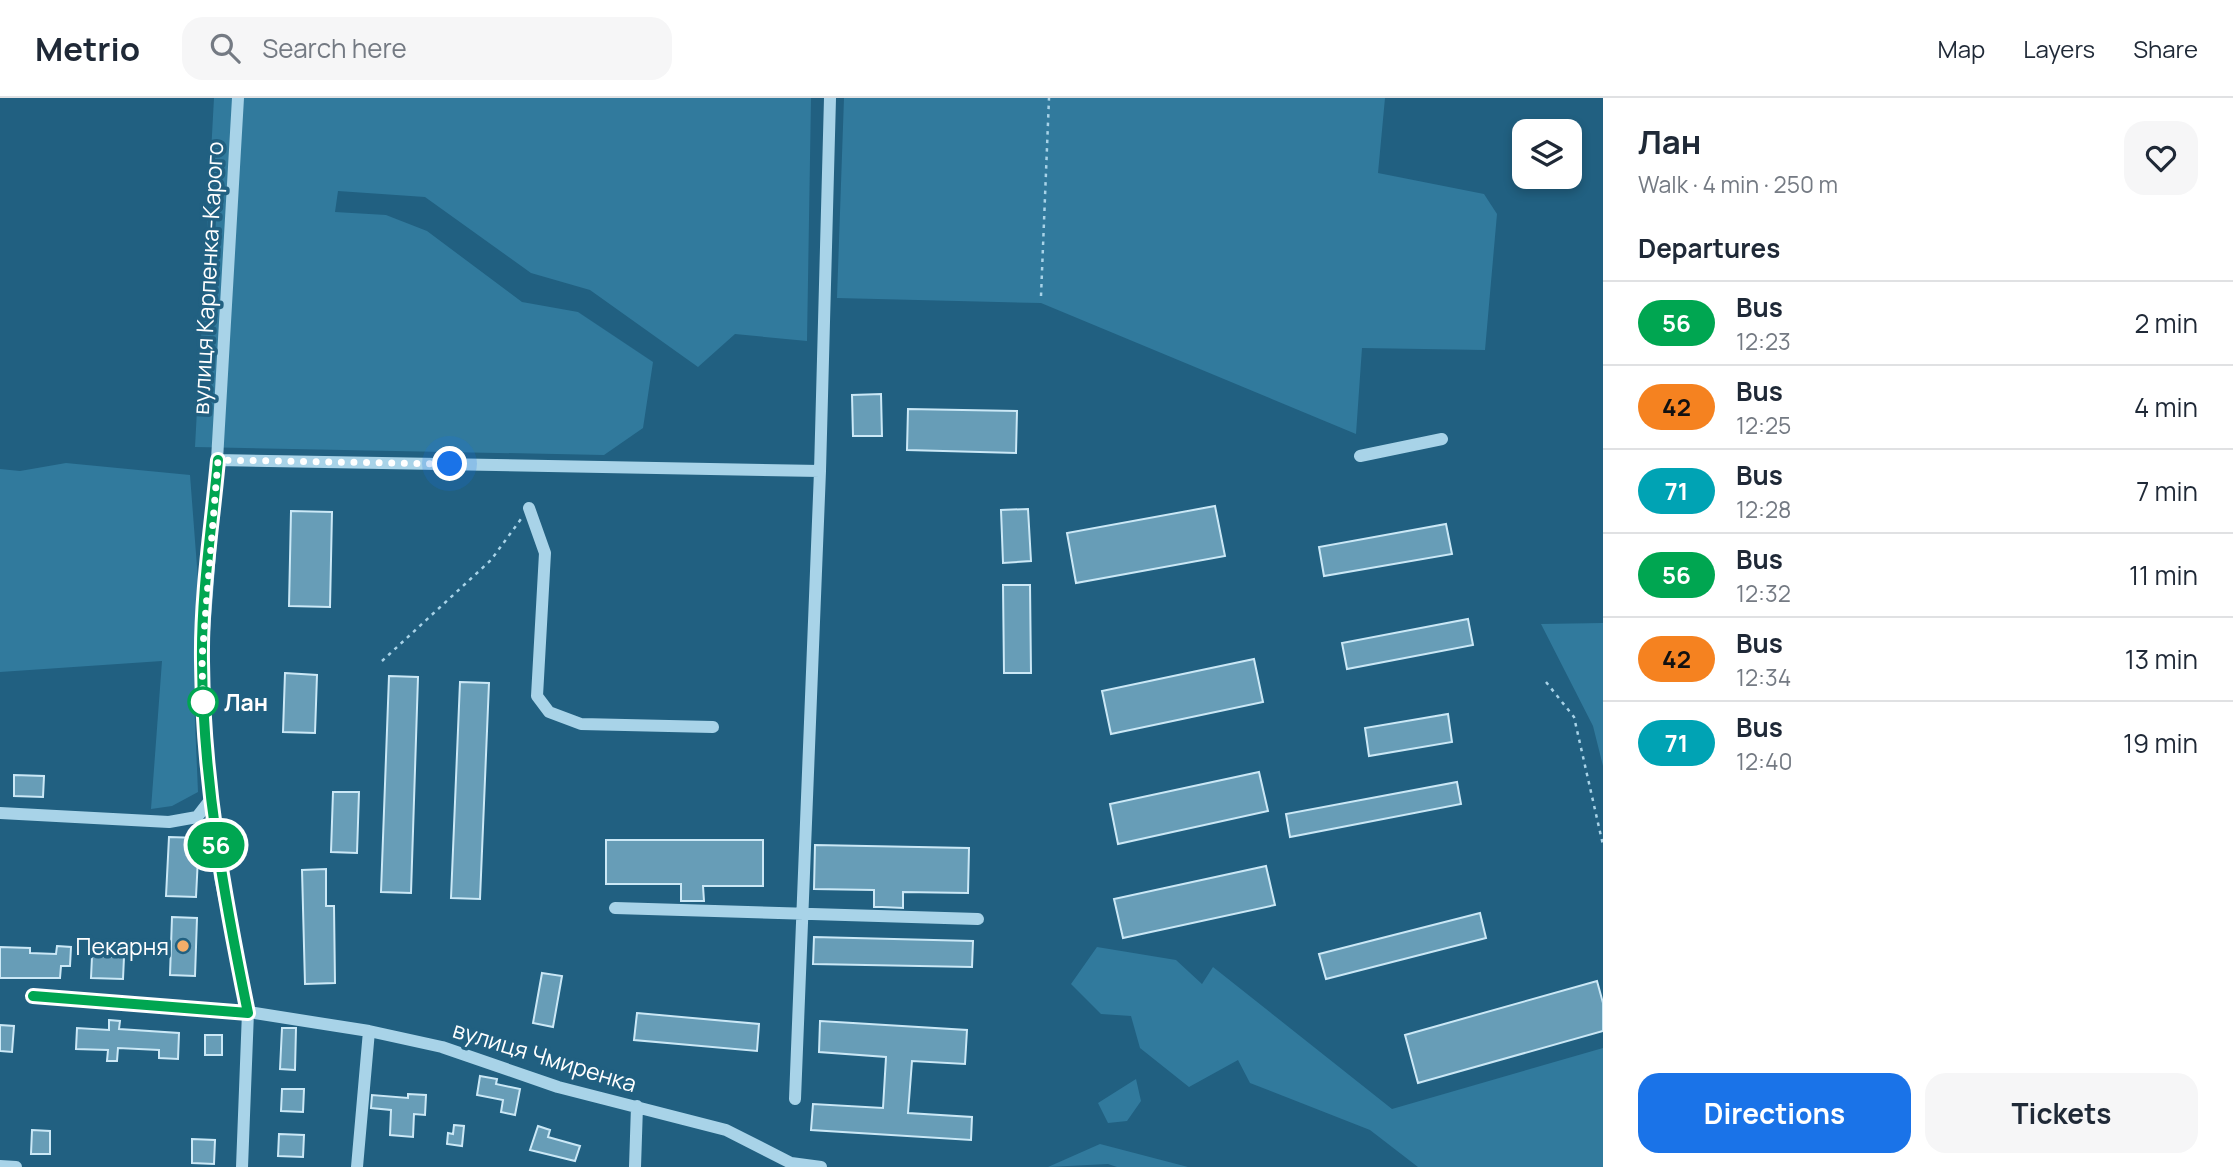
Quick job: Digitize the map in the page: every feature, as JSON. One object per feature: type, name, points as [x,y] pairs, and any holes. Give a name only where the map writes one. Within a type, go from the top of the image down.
[{"type":"street","name":"вулиця Карпенка-Карого","points":[[238,98],[218,460],[202,658],[204,734],[220,877],[248,1013],[242,1167]]},
{"type":"street","points":[[795,1099],[820,471],[830,98]]},
{"type":"street","points":[[1360,456],[1442,439]]},
{"type":"street","points":[[218,460],[820,471]]},
{"type":"street","points":[[529,508],[545,553],[537,696],[549,712],[581,724],[713,727]]},
{"type":"street","points":[[0,813],[169,822],[197,817],[211,799]]},
{"type":"street","points":[[615,908],[802,911],[978,919]]},
{"type":"street","name":"вулиця Чмиренка","points":[[33,996],[248,1013],[369,1031],[442,1047],[558,1087],[726,1130],[791,1163],[821,1167]]},
{"type":"street","points":[[357,1167],[369,1031]]},
{"type":"street","points":[[635,1167],[637,1106]]},
{"type":"street","points":[[0,1166],[16,1167]]},
{"type":"path","points":[[1041,296],[1049,98]]},
{"type":"path","points":[[382,661],[491,559],[529,508]]},
{"type":"path","points":[[1546,682],[1574,717],[1603,845]]},
{"type":"shaded area","points":[[214,98],[811,98],[807,341],[735,334],[698,367],[590,290],[531,273],[425,197],[338,191],[335,212],[386,215],[427,231],[522,302],[578,312],[653,362],[643,428],[604,455],[195,447]]},
{"type":"shaded area","points":[[844,98],[1385,98],[1378,173],[1484,194],[1497,214],[1485,350],[1362,348],[1356,434],[1041,303],[837,298]]},
{"type":"shaded area","points":[[66,463],[190,475],[198,580],[194,698],[198,792],[172,806],[151,809],[162,661],[0,672],[0,469],[20,471]]},
{"type":"shaded area","points":[[1603,623],[1603,766],[1593,726],[1541,624]]},
{"type":"shaded area","points":[[1097,947],[1176,960],[1202,984],[1213,967],[1392,1109],[1603,1048],[1603,1167],[1418,1167],[1370,1130],[1250,1083],[1238,1060],[1189,1087],[1140,1048],[1131,1016],[1101,1014],[1071,984]]},
{"type":"shaded area","points":[[1136,1079],[1141,1101],[1127,1121],[1108,1123],[1098,1103]]},
{"type":"shaded area","points":[[1100,1144],[1188,1167],[1117,1167],[1108,1164],[1048,1167]]},
{"type":"building","points":[[881,394],[882,436],[853,436],[852,395]]},
{"type":"building","points":[[908,409],[1017,411],[1016,453],[907,450]]},
{"type":"building","points":[[1215,506],[1225,556],[1076,583],[1067,533]]},
{"type":"building","points":[[1028,509],[1031,561],[1003,563],[1001,510]]},
{"type":"building","points":[[291,511],[332,512],[330,607],[289,606]]},
{"type":"building","points":[[1446,524],[1452,554],[1324,576],[1319,547]]},
{"type":"building","points":[[1003,585],[1030,585],[1031,673],[1004,673]]},
{"type":"building","points":[[1468,619],[1473,645],[1347,669],[1342,643]]},
{"type":"building","points":[[1254,659],[1263,702],[1111,734],[1102,691]]},
{"type":"building","points":[[285,673],[317,675],[315,733],[283,732]]},
{"type":"building","points":[[389,676],[418,677],[411,893],[381,892]]},
{"type":"building","points":[[460,682],[489,683],[480,899],[451,898]]},
{"type":"building","points":[[1448,714],[1452,742],[1369,756],[1365,728]]},
{"type":"building","points":[[1259,772],[1268,811],[1118,844],[1110,804]]},
{"type":"building","points":[[14,775],[44,776],[43,797],[14,796]]},
{"type":"building","points":[[1457,782],[1461,804],[1290,837],[1286,814]]},
{"type":"building","points":[[333,792],[359,792],[357,853],[331,852]]},
{"type":"building","points":[[169,837],[199,838],[196,897],[166,896]]},
{"type":"building","points":[[606,840],[763,840],[763,886],[703,886],[704,901],[681,901],[681,884],[606,884]]},
{"type":"building","points":[[815,845],[969,848],[968,893],[903,892],[903,908],[874,907],[874,890],[814,889]]},
{"type":"building","points":[[1266,866],[1275,905],[1123,938],[1114,899]]},
{"type":"building","points":[[326,869],[326,906],[334,906],[335,983],[305,984],[302,870]]},
{"type":"building","points":[[1480,913],[1486,938],[1326,979],[1319,954]]},
{"type":"building","name":"Пекарня","points":[[172,917],[197,918],[195,976],[170,975]]},
{"type":"building","points":[[814,937],[973,941],[972,967],[813,964]]},
{"type":"building","points":[[57,946],[71,947],[70,966],[61,966],[60,978],[0,978],[0,947],[30,948],[30,953],[56,954]]},
{"type":"building","points":[[92,956],[124,957],[123,979],[91,978]]},
{"type":"building","points":[[542,973],[562,976],[553,1027],[533,1023]]},
{"type":"building","points":[[1597,981],[1603,1003],[1603,1031],[1418,1083],[1405,1035]]},
{"type":"building","points":[[637,1013],[759,1024],[757,1051],[634,1040]]},
{"type":"building","points":[[109,1020],[120,1021],[119,1029],[179,1033],[178,1059],[159,1058],[159,1050],[118,1048],[117,1061],[107,1061],[108,1050],[76,1049],[77,1028],[109,1030]]},
{"type":"building","points":[[820,1021],[967,1030],[965,1064],[912,1061],[908,1113],[972,1117],[971,1140],[811,1130],[813,1104],[883,1108],[886,1057],[819,1052]]},
{"type":"building","points":[[0,1025],[14,1026],[12,1052],[0,1051]]},
{"type":"building","points":[[282,1028],[296,1028],[295,1070],[280,1069]]},
{"type":"building","points":[[205,1035],[222,1035],[222,1055],[205,1055]]},
{"type":"building","points":[[480,1076],[497,1079],[496,1084],[520,1089],[515,1115],[501,1112],[503,1100],[477,1095]]},
{"type":"building","points":[[282,1089],[304,1089],[303,1112],[281,1111]]},
{"type":"building","points":[[408,1094],[426,1095],[425,1115],[414,1114],[413,1137],[390,1135],[391,1110],[371,1108],[372,1095],[408,1098]]},
{"type":"building","points":[[454,1125],[464,1126],[462,1146],[447,1144],[448,1133],[453,1134]]},
{"type":"building","points":[[538,1126],[550,1130],[548,1137],[580,1146],[575,1161],[530,1150]]},
{"type":"building","points":[[32,1130],[50,1131],[50,1154],[31,1154]]},
{"type":"building","points":[[279,1134],[304,1135],[303,1157],[278,1156]]},
{"type":"building","points":[[192,1139],[215,1140],[214,1164],[192,1163]]},
{"type":"bus line","name":"56","points":[[33,996],[248,1013],[220,877],[204,734],[202,658],[218,460]]},
{"type":"place","name":"Лан","points":[[203,702]]},
{"type":"place","name":"Пекарня","points":[[183,946]]},
{"type":"route","points":[[203,702],[203,708],[202,658],[218,460],[450,464]]}]
